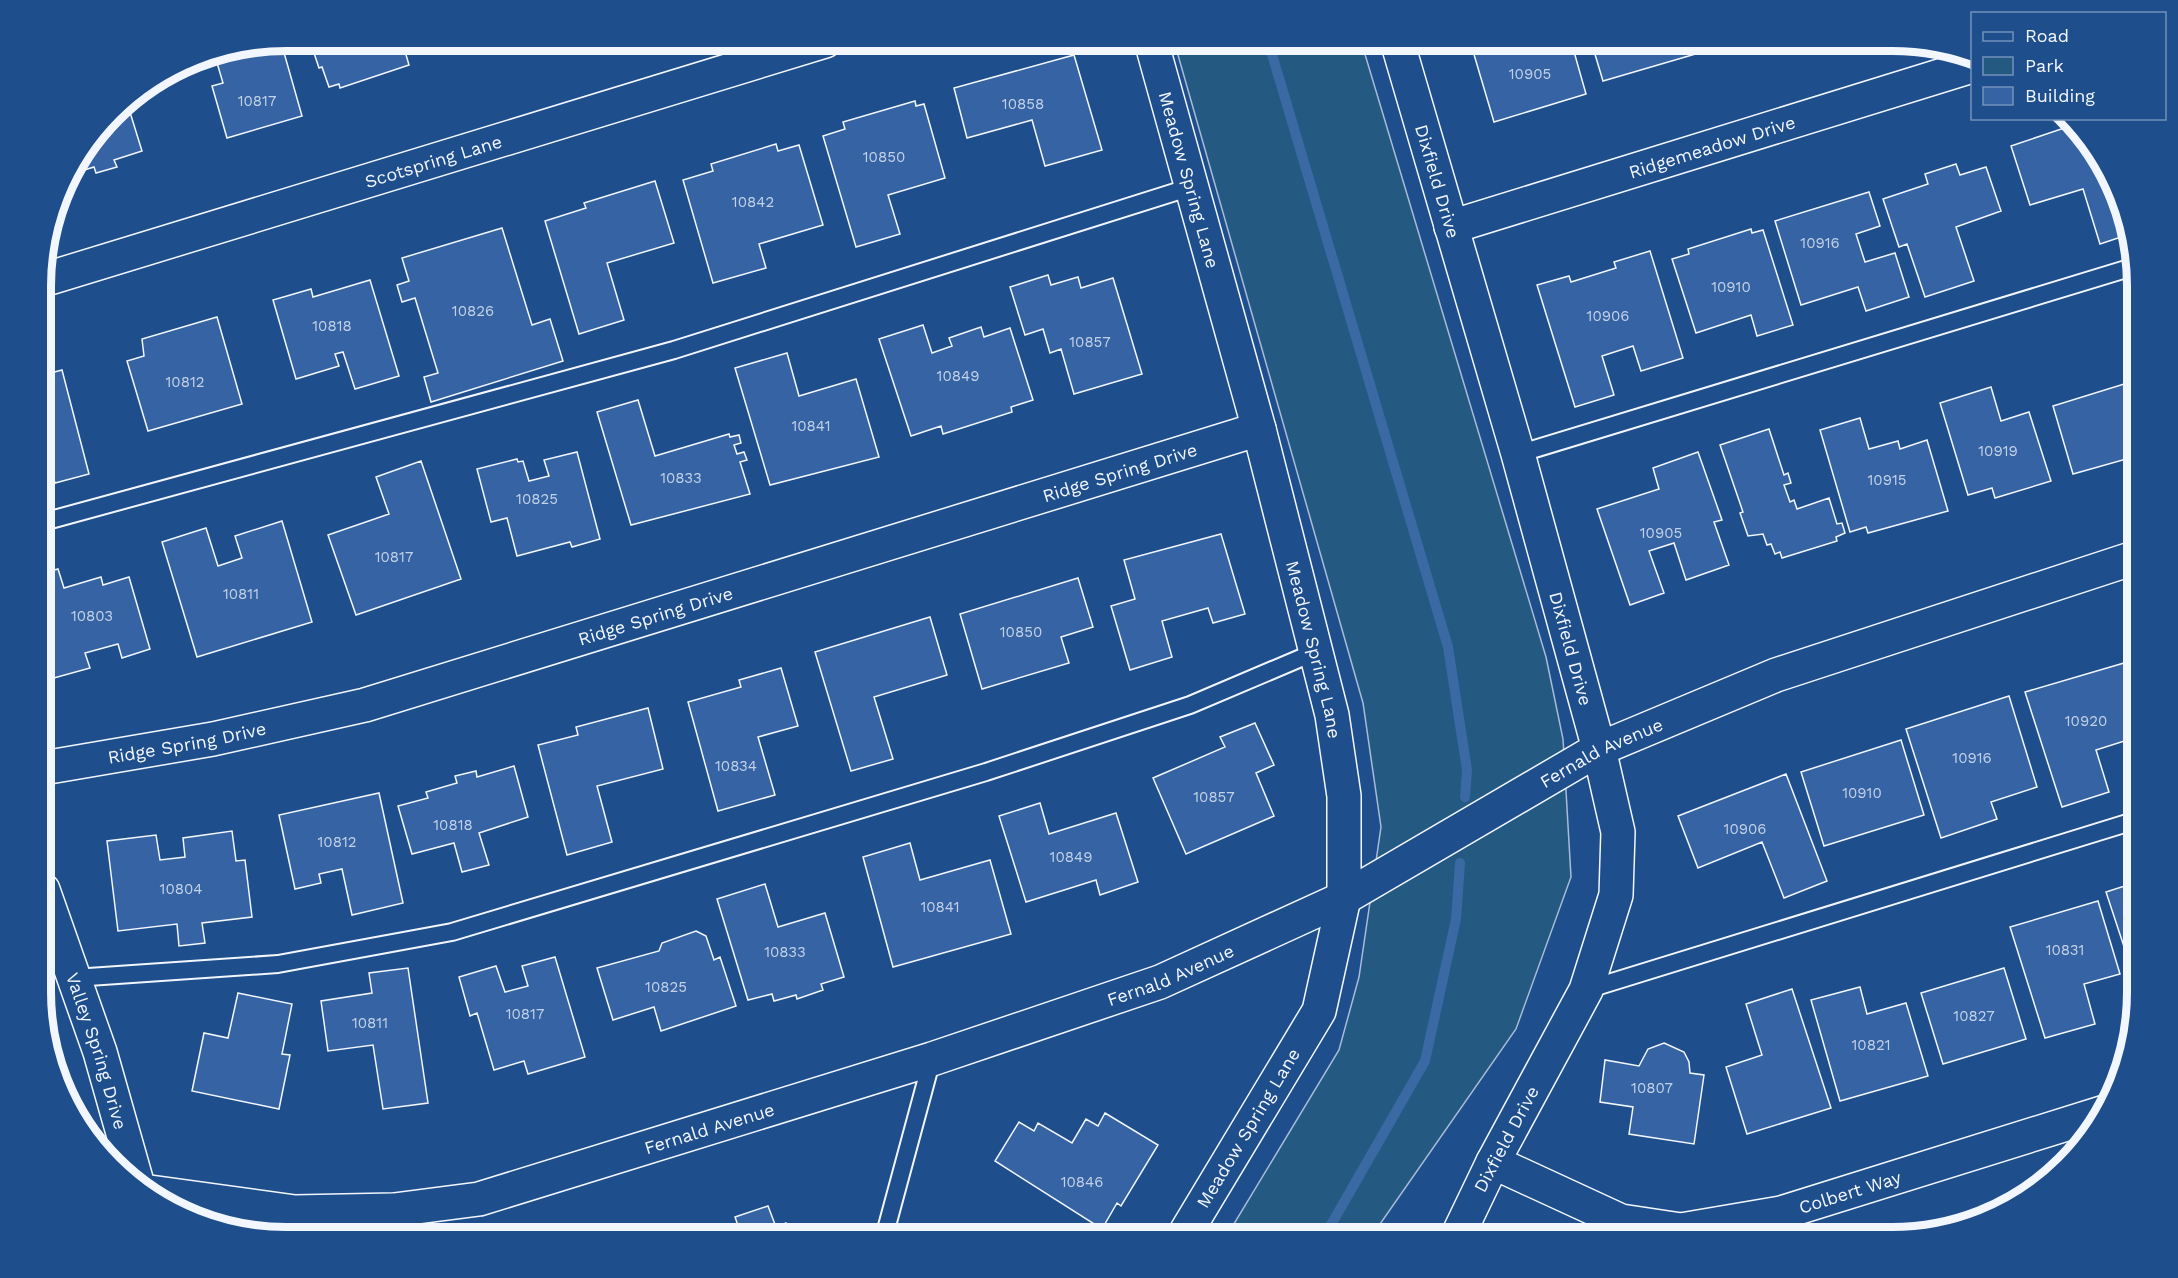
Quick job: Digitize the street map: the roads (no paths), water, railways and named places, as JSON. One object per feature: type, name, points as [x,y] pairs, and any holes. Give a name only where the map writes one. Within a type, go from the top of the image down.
[{"type":"street","name":"Scotspring Lane","points":[[52,277],[789,51]]},
{"type":"street","name":"Meadow Spring Lane","points":[[1154,51],[1259,429],[1332,715],[1344,796],[1344,898],[1319,1011],[1189,1227]]},
{"type":"street","name":"Dixfield Drive","points":[[1400,51],[1518,454],[1599,749],[1618,832],[1616,895],[1586,990],[1493,1162],[1462,1227]]},
{"type":"street","name":"Ridgemeadow Drive","points":[[1451,227],[1971,66]]},
{"type":"street","name":"Ridge Spring Drive","points":[[51,767],[213,739],[365,705],[1259,429]]},
{"type":"street","name":"Fernald Avenue","points":[[168,1195],[295,1212],[394,1210],[479,1199],[932,1059],[1160,982],[1344,898],[1599,749],[1776,675],[2127,560]]},
{"type":"street","name":"Valley Spring Drive","points":[[51,913],[100,1052],[134,1171]]},
{"type":"street","name":"Colbert Way","points":[[1699,1227],[1781,1213],[2090,1117]]},
{"type":"street","name":"Colbert Way","points":[[1493,1162],[1621,1221],[1662,1227]]},
{"type":"lane","points":[[51,520],[674,350],[1191,186]]},
{"type":"lane","points":[[1518,454],[2126,269]]},
{"type":"lane","points":[[74,978],[278,964],[452,932],[986,772],[1190,705],[1315,652]]},
{"type":"lane","points":[[1586,990],[2127,823]]},
{"type":"lane","points":[[887,1227],[932,1059]]},
{"type":"waterway","points":[[1271,51],[1448,647],[1467,770],[1465,797]]},
{"type":"waterway","points":[[1330,1227],[1425,1061],[1456,919],[1460,863]]}]
